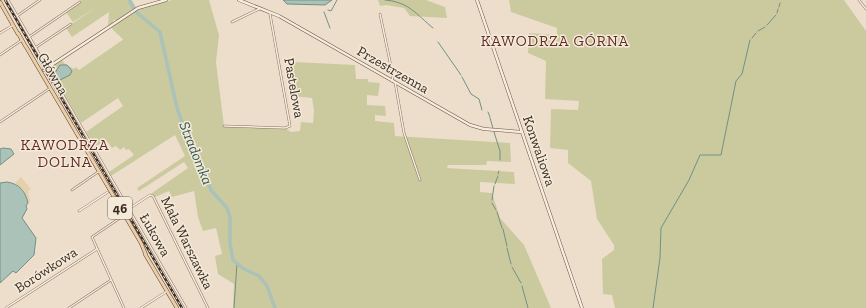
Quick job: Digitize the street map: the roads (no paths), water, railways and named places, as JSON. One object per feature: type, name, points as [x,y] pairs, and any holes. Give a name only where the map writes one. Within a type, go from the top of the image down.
[{"type":"main road","name":"Główna","points":[[0,2],[44,76],[108,192],[123,214],[177,308]]},
{"type":"main road","name":"Główna","points":[[25,45],[49,89],[64,112]]},
{"type":"main road","name":"Główna","points":[[98,172],[104,179],[141,243],[146,255]]},
{"type":"street","name":"Łukowa","points":[[8,0],[186,308]]},
{"type":"street","points":[[17,16],[40,0]]},
{"type":"street","points":[[39,68],[44,70],[48,68],[138,8],[166,0]]},
{"type":"street","name":"Przestrzenna","points":[[239,0],[270,12],[475,127],[522,132]]},
{"type":"street","name":"Konwaliowa","points":[[477,0],[582,308]]},
{"type":"street","points":[[859,0],[866,9]]},
{"type":"street","points":[[29,37],[80,2]]},
{"type":"street","points":[[232,22],[257,11],[260,8]]},
{"type":"street","name":"Pastelowa","points":[[224,126],[288,128],[290,126],[270,12]]},
{"type":"street","points":[[380,14],[404,133],[420,180]]},
{"type":"street","points":[[36,48],[71,24]]},
{"type":"street","points":[[0,33],[14,25]]},
{"type":"street","points":[[0,55],[22,40]]},
{"type":"street","points":[[44,70],[44,76]]},
{"type":"street","points":[[0,122],[49,89]]},
{"type":"street","points":[[72,190],[98,172]]},
{"type":"street","name":"Główna","points":[[104,179],[141,243]]},
{"type":"street","points":[[79,211],[108,192]]},
{"type":"street","name":"Mała Warszawka","points":[[97,249],[92,239],[93,236],[150,195],[153,196],[208,308]]},
{"type":"street","points":[[97,249],[124,308]]},
{"type":"street","name":"Borówkowa","points":[[6,308],[97,249]]},
{"type":"street","points":[[69,308],[111,280]]},
{"type":"street","points":[[141,308],[167,291]]},
{"type":"waterway","name":"Stradomka","points":[[129,0],[135,10]]},
{"type":"waterway","points":[[328,10],[331,11],[337,0]]},
{"type":"waterway","points":[[385,0],[393,1],[406,6],[433,28]]},
{"type":"waterway","points":[[779,7],[780,3]]},
{"type":"waterway","points":[[777,13],[778,9]]},
{"type":"waterway","name":"Stradomka","points":[[135,11],[160,32],[177,108],[182,122],[211,190],[227,208],[230,217],[230,243],[233,260],[244,269],[259,276],[267,286],[275,308]]},
{"type":"waterway","points":[[324,12],[330,28]]},
{"type":"waterway","points":[[767,25],[776,15]]},
{"type":"waterway","points":[[758,31],[765,27]]},
{"type":"waterway","points":[[752,38],[756,33]]},
{"type":"waterway","points":[[653,308],[660,258],[661,228],[689,180],[700,155],[721,155],[736,81],[742,74],[750,40]]},
{"type":"waterway","points":[[438,42],[461,75]]},
{"type":"waterway","points":[[462,77],[471,94],[479,99],[482,110]]},
{"type":"waterway","points":[[488,112],[490,117]]},
{"type":"waterway","points":[[490,118],[493,128]]},
{"type":"waterway","points":[[494,132],[500,151],[500,160]]},
{"type":"waterway","points":[[495,184],[498,176]]},
{"type":"waterway","points":[[492,200],[494,186]]},
{"type":"waterway","points":[[492,203],[496,210]]},
{"type":"waterway","points":[[497,212],[502,228]]},
{"type":"waterway","points":[[503,229],[507,246]]},
{"type":"waterway","points":[[507,248],[511,264]]},
{"type":"waterway","points":[[234,308],[237,263]]},
{"type":"waterway","points":[[512,267],[521,283]]},
{"type":"waterway","points":[[522,286],[528,308]]},
{"type":"railway","points":[[5,0],[182,308]]},
{"type":"district","name":"KAWODRZA GÓRNA","points":[[555,41]]},
{"type":"district","name":"KAWODRZA DOLNA","points":[[65,154]]}]
